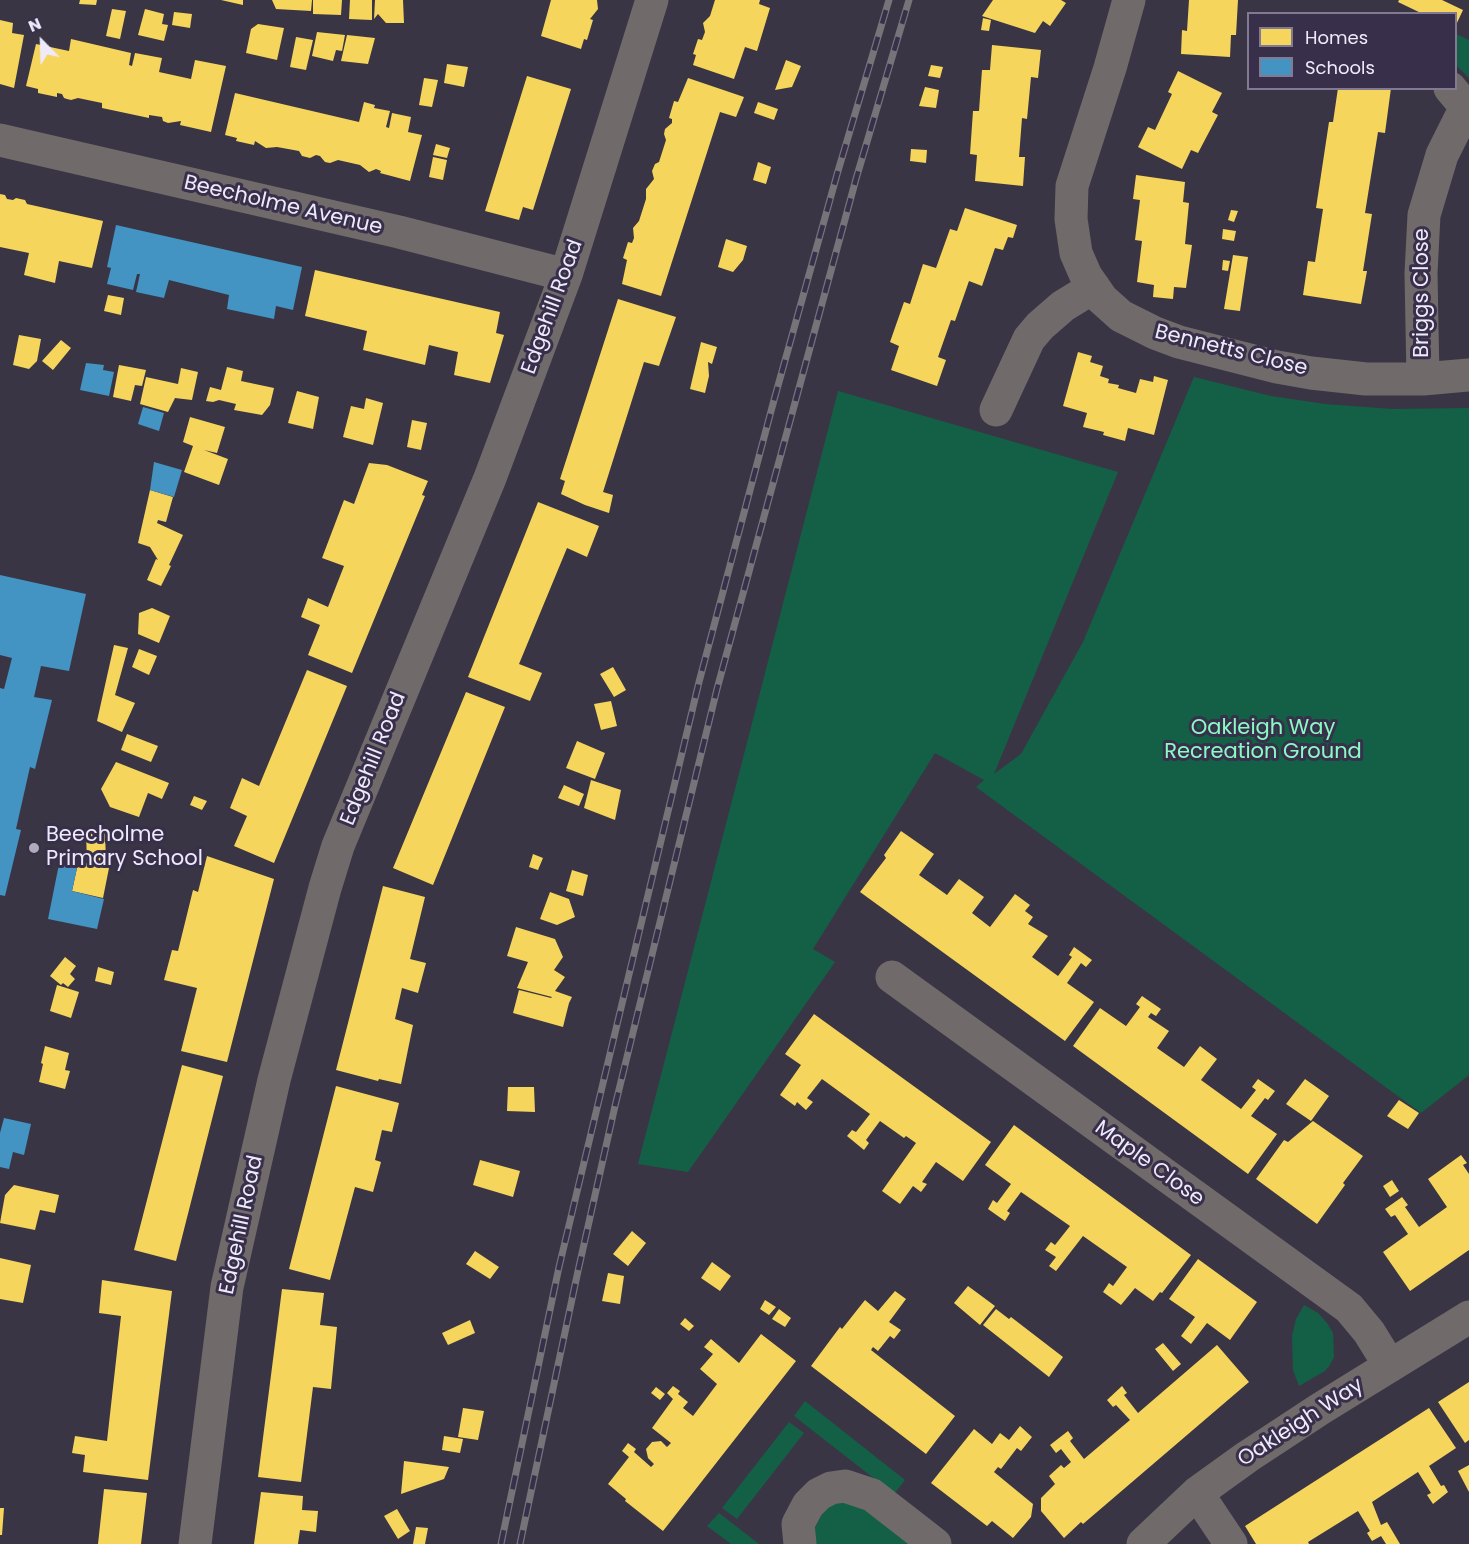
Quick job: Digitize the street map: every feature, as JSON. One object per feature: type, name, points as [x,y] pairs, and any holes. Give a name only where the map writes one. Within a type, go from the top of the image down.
[{"type":"street","name":"Edgehill Road","points":[[195,1544],[227,1287],[274,1080],[324,888],[338,846],[490,478],[566,275],[652,0]]},
{"type":"street","name":"Bennetts Close","points":[[1129,0],[1072,186],[1072,235],[1081,264],[1102,299],[1121,316],[1136,325],[1179,342],[1277,367],[1366,379],[1423,379],[1469,375]]},
{"type":"street","name":"Briggs Close","points":[[1423,379],[1421,273],[1424,214],[1461,101]]},
{"type":"street","name":"Beecholme Avenue","points":[[0,140],[399,232],[566,275]]},
{"type":"street","points":[[996,410],[1029,339],[1063,306],[1094,287]]},
{"type":"street","name":"Maple Close","points":[[892,977],[1349,1308],[1369,1332],[1390,1366]]},
{"type":"street","name":"Oakleigh Way","points":[[1143,1544],[1197,1493],[1293,1427],[1469,1317]]},
{"type":"street","points":[[800,1544],[798,1524],[808,1505],[819,1494],[831,1488],[845,1486],[872,1495],[935,1544]]},
{"type":"street","points":[[1197,1493],[1231,1544]]},
{"type":"green space","points":[[1457,34],[1469,40],[1469,78],[1457,66]]},
{"type":"green space","name":"Oakleigh Way Recreation Ground","points":[[1194,377],[1271,396],[1325,404],[1392,409],[1469,408],[1469,1075],[1421,1113],[976,787],[984,780],[935,753],[813,949],[835,962],[688,1172],[638,1164],[838,391],[1118,472],[994,774],[1021,754],[1083,642]]},
{"type":"green space","points":[[1304,1305],[1318,1313],[1333,1333],[1334,1357],[1325,1371],[1299,1386],[1293,1370],[1292,1336],[1296,1319]]},
{"type":"green space","points":[[805,1401],[905,1480],[894,1494],[794,1416]]},
{"type":"green space","points":[[789,1422],[804,1433],[737,1519],[722,1508]]},
{"type":"green space","points":[[847,1498],[916,1544],[814,1544],[815,1528],[821,1516],[828,1507]]},
{"type":"green space","points":[[719,1513],[759,1544],[731,1544],[707,1526]]},
{"type":"building: Homes","points":[[80,0],[97,0],[96,5],[79,4]]},
{"type":"building: Homes","points":[[221,0],[243,0],[243,5]]},
{"type":"building: Homes","points":[[272,0],[312,0],[311,11],[276,9]]},
{"type":"building: Homes","points":[[313,0],[342,0],[341,15],[313,14]]},
{"type":"building: Homes","points":[[350,0],[372,0],[372,20],[349,19]]},
{"type":"building: Homes","points":[[375,0],[403,0],[404,23],[386,23],[378,14],[374,19]]},
{"type":"building: Homes","points":[[551,0],[597,0],[598,9],[590,19],[593,20],[587,40],[584,39],[581,49],[541,36]]},
{"type":"building: Homes","points":[[715,0],[760,0],[759,4],[770,8],[757,51],[745,47],[734,79],[693,65],[696,55],[693,54],[698,39],[702,40],[705,32],[703,23],[710,16]]},
{"type":"building: Homes","points":[[993,0],[1061,0],[1066,3],[1050,26],[1043,21],[1035,33],[982,16]]},
{"type":"building: Homes","points":[[1189,0],[1238,0],[1236,35],[1231,35],[1230,57],[1181,54],[1182,30],[1187,31]]},
{"type":"building: Homes","points":[[1399,0],[1442,0],[1463,10],[1457,23],[1457,12],[1419,12],[1398,2]]},
{"type":"building: Homes","points":[[112,9],[126,11],[120,39],[106,36]]},
{"type":"building: Homes","points":[[145,9],[164,14],[162,24],[168,25],[164,41],[138,35]]},
{"type":"building: Homes","points":[[174,12],[192,14],[190,28],[172,25]]},
{"type":"building: Homes","points":[[983,18],[991,20],[989,31],[981,30]]},
{"type":"building: Homes","points":[[0,20],[13,23],[12,33],[24,35],[14,88],[0,84]]},
{"type":"building: Homes","points":[[258,24],[284,28],[277,60],[246,53],[251,29]]},
{"type":"building: Homes","points":[[317,32],[345,35],[342,51],[336,50],[333,61],[312,56]]},
{"type":"building: Homes","points":[[347,35],[375,38],[368,64],[341,61]]},
{"type":"building: Homes","points":[[296,37],[313,40],[306,70],[290,67]]},
{"type":"building: Homes","points":[[71,39],[131,53],[129,65],[132,66],[135,53],[162,58],[159,72],[191,79],[195,60],[226,66],[211,132],[180,125],[181,121],[168,123],[163,121],[162,117],[149,115],[149,118],[102,108],[102,103],[78,98],[71,100],[57,93],[57,97],[38,93],[38,89],[26,86],[36,44],[69,51]]},
{"type":"building: Homes","points":[[992,45],[1041,50],[1038,78],[1031,77],[1027,119],[1022,118],[1019,157],[1025,157],[1023,186],[975,181],[977,155],[970,154],[973,111],[979,111],[982,70],[990,70]]},
{"type":"building: Homes","points":[[786,60],[801,66],[792,87],[775,90]]},
{"type":"building: Homes","points":[[447,64],[468,67],[464,87],[444,83]]},
{"type":"building: Homes","points":[[931,65],[943,67],[940,78],[928,76]]},
{"type":"building: Homes","points":[[1178,71],[1222,93],[1212,112],[1218,115],[1198,153],[1191,150],[1182,169],[1138,147],[1148,127],[1155,130],[1172,94],[1168,92]]},
{"type":"building: Homes","points":[[527,76],[571,89],[533,210],[523,207],[519,220],[485,211]]},
{"type":"building: Homes","points":[[424,78],[438,80],[432,107],[419,105]]},
{"type":"building: Homes","points":[[688,78],[744,97],[736,117],[720,112],[661,296],[622,284],[627,260],[623,258],[628,242],[632,243],[634,238],[633,228],[639,221],[646,199],[646,189],[654,179],[652,171],[655,164],[659,162],[666,140],[665,129],[672,123],[672,119],[669,118],[674,101],[678,102]]},
{"type":"building: Homes","points":[[925,87],[939,90],[936,108],[919,106]]},
{"type":"building: Homes","points":[[1338,90],[1391,90],[1385,133],[1378,132],[1365,213],[1372,214],[1363,271],[1367,271],[1361,304],[1303,295],[1308,261],[1315,262],[1323,209],[1316,208],[1329,122],[1333,122]]},
{"type":"building: Homes","points":[[235,93],[359,122],[364,102],[375,105],[374,108],[390,111],[386,127],[389,128],[392,113],[411,117],[408,132],[422,135],[410,181],[380,173],[381,171],[376,169],[369,172],[360,165],[338,160],[330,163],[316,155],[310,158],[302,156],[299,151],[277,147],[266,148],[255,141],[254,145],[236,141],[237,138],[225,135]]},
{"type":"building: Homes","points":[[758,102],[778,109],[774,120],[754,113]]},
{"type":"building: Homes","points":[[436,144],[450,148],[447,158],[433,155]]},
{"type":"building: Homes","points":[[911,149],[927,150],[926,163],[910,161]]},
{"type":"building: Homes","points":[[433,157],[447,160],[443,180],[429,177]]},
{"type":"building: Homes","points":[[758,162],[771,167],[766,184],[753,180]]},
{"type":"building: Homes","points":[[1136,175],[1185,182],[1183,202],[1189,203],[1185,244],[1192,245],[1186,288],[1174,287],[1173,299],[1153,297],[1154,285],[1137,282],[1142,241],[1135,240],[1140,200],[1133,199]]},
{"type":"building: Homes","points":[[0,194],[5,195],[7,199],[25,200],[27,204],[103,221],[92,268],[59,261],[55,283],[24,275],[29,253],[0,247]]},
{"type":"building: Homes","points":[[965,208],[1017,225],[1013,238],[1008,237],[1003,250],[995,248],[982,286],[969,281],[955,321],[951,320],[938,357],[946,360],[937,386],[891,370],[899,346],[890,342],[904,302],[910,304],[923,264],[936,268],[950,229],[957,231]]},
{"type":"building: Homes","points":[[1231,210],[1238,211],[1234,222],[1228,220]]},
{"type":"building: Homes","points":[[1223,229],[1236,231],[1234,241],[1222,239]]},
{"type":"building: Homes","points":[[726,239],[747,246],[743,260],[733,272],[718,267]]},
{"type":"building: Homes","points":[[1233,255],[1248,257],[1240,311],[1224,309]]},
{"type":"building: Homes","points":[[1223,260],[1230,261],[1228,271],[1222,270]]},
{"type":"building: Homes","points":[[315,270],[500,312],[496,333],[504,335],[490,383],[454,375],[458,352],[429,345],[425,365],[363,350],[367,331],[305,316]]},
{"type":"building: Homes","points":[[108,295],[124,298],[121,315],[104,311]]},
{"type":"building: Homes","points":[[618,299],[676,317],[659,366],[644,362],[603,492],[613,495],[609,513],[561,494],[565,481],[560,479]]},
{"type":"building: Homes","points":[[19,335],[41,339],[37,361],[29,369],[13,365]]},
{"type":"building: Homes","points":[[61,340],[71,348],[53,370],[42,361]]},
{"type":"building: Homes","points":[[701,342],[717,347],[712,364],[708,362],[709,376],[705,393],[690,389]]},
{"type":"building: Homes","points":[[1078,352],[1092,356],[1090,362],[1103,366],[1100,376],[1109,379],[1108,383],[1119,385],[1118,388],[1136,393],[1140,379],[1153,382],[1154,376],[1168,380],[1154,435],[1128,428],[1125,441],[1103,435],[1104,432],[1083,427],[1087,413],[1063,406]]},
{"type":"building: Homes","points":[[119,365],[146,370],[142,386],[135,385],[131,401],[113,397]]},
{"type":"building: Homes","points":[[227,367],[243,371],[241,381],[274,388],[270,405],[262,415],[234,410],[236,404],[219,400],[206,401],[210,387],[221,390]]},
{"type":"building: Homes","points":[[181,368],[198,372],[192,400],[175,398],[168,412],[140,404],[146,377],[178,384]]},
{"type":"building: Homes","points":[[297,391],[319,397],[313,429],[288,423]]},
{"type":"building: Homes","points":[[366,398],[383,403],[373,445],[343,437],[351,406],[364,409]]},
{"type":"building: Homes","points":[[190,417],[225,427],[217,453],[204,450],[228,459],[219,485],[184,472],[193,446],[183,442]]},
{"type":"building: Homes","points":[[412,420],[427,423],[421,450],[407,447]]},
{"type":"building: Homes","points":[[369,463],[387,465],[428,481],[422,495],[425,496],[352,673],[308,655],[320,625],[301,617],[308,598],[328,607],[344,566],[322,558],[344,500],[354,504]]},
{"type":"building: Homes","points":[[150,490],[173,497],[166,522],[158,520],[157,523],[183,535],[161,586],[147,580],[156,559],[158,560],[150,547],[138,543]]},
{"type":"building: Homes","points":[[538,502],[599,526],[587,557],[567,548],[519,664],[542,673],[530,701],[468,677]]},
{"type":"building: Homes","points":[[152,608],[170,616],[159,643],[138,634],[139,613]]},
{"type":"building: Homes","points":[[114,645],[128,648],[115,695],[135,703],[122,732],[97,721]]},
{"type":"building: Homes","points":[[139,649],[157,656],[149,675],[132,667]]},
{"type":"building: Homes","points":[[613,667],[626,690],[614,697],[600,674]]},
{"type":"building: Homes","points":[[307,670],[347,686],[274,863],[234,846],[247,816],[230,808],[242,778],[259,786]]},
{"type":"building: Homes","points":[[466,692],[505,707],[433,885],[393,868]]},
{"type":"building: Homes","points":[[611,701],[617,726],[601,730],[594,704]]},
{"type":"building: Homes","points":[[127,734],[158,746],[151,762],[121,750]]},
{"type":"building: Homes","points":[[577,741],[605,753],[595,779],[566,768]]},
{"type":"building: Homes","points":[[116,762],[169,783],[162,799],[148,793],[139,817],[110,807],[101,789]]},
{"type":"building: Homes","points":[[591,780],[621,790],[615,820],[584,808]]},
{"type":"building: Homes","points":[[564,785],[584,794],[579,806],[558,798]]},
{"type":"building: Homes","points":[[194,796],[207,801],[202,810],[190,805]]},
{"type":"building: Homes","points":[[901,831],[934,854],[919,875],[947,895],[959,879],[984,897],[972,913],[990,927],[1015,894],[1030,905],[1025,911],[1033,917],[1028,924],[1048,936],[1032,957],[1058,976],[1072,957],[1069,955],[1074,947],[1092,960],[1086,967],[1081,963],[1067,983],[1094,1002],[1065,1041],[860,892],[886,858],[884,855]]},
{"type":"building: Homes","points":[[86,832],[105,832],[106,862],[87,862]]},
{"type":"building: Homes","points":[[533,854],[543,858],[538,870],[529,867]]},
{"type":"building: Homes","points":[[207,856],[274,879],[227,1062],[181,1051],[197,988],[164,980],[172,950],[178,951],[193,890],[198,892]]},
{"type":"building: Homes","points":[[87,863],[109,868],[103,898],[72,891],[77,868]]},
{"type":"building: Homes","points":[[572,870],[588,875],[583,896],[566,891]]},
{"type":"building: Homes","points":[[383,886],[425,897],[410,959],[426,963],[418,993],[402,988],[395,1019],[413,1025],[401,1084],[379,1079],[378,1081],[336,1070]]},
{"type":"building: Homes","points":[[550,892],[569,899],[575,917],[557,925],[540,919]]},
{"type":"building: Homes","points":[[516,927],[555,939],[563,957],[554,970],[565,977],[555,991],[572,997],[563,1027],[513,1013],[519,990],[552,997],[517,988],[528,962],[507,956]]},
{"type":"building: Homes","points":[[65,957],[76,966],[70,974],[75,979],[68,987],[63,983],[61,985],[50,976]]},
{"type":"building: Homes","points":[[98,967],[114,972],[111,985],[95,981]]},
{"type":"building: Homes","points":[[57,985],[79,992],[71,1018],[50,1011]]},
{"type":"building: Homes","points":[[1142,996],[1161,1009],[1156,1016],[1151,1013],[1148,1017],[1169,1031],[1157,1048],[1184,1067],[1200,1046],[1217,1059],[1201,1080],[1241,1109],[1256,1090],[1252,1087],[1258,1079],[1275,1091],[1268,1100],[1265,1098],[1251,1116],[1277,1134],[1248,1174],[1073,1046],[1100,1008],[1126,1026],[1140,1007],[1136,1004]]},
{"type":"building: Homes","points":[[814,1014],[991,1142],[963,1181],[936,1162],[922,1182],[927,1184],[921,1192],[913,1186],[900,1204],[882,1191],[916,1143],[906,1136],[904,1138],[880,1121],[866,1140],[869,1143],[864,1150],[847,1136],[852,1130],[856,1132],[870,1114],[822,1079],[807,1098],[813,1102],[806,1110],[797,1102],[795,1106],[780,1095],[801,1065],[785,1054]]},
{"type":"building: Homes","points":[[45,1046],[69,1053],[65,1070],[70,1071],[65,1089],[39,1082]]},
{"type":"building: Homes","points":[[182,1065],[223,1076],[176,1261],[134,1250]]},
{"type":"building: Homes","points":[[1305,1079],[1329,1096],[1311,1121],[1286,1104]]},
{"type":"building: Homes","points":[[336,1086],[399,1103],[392,1132],[382,1130],[375,1160],[381,1162],[373,1192],[355,1187],[330,1280],[289,1269]]},
{"type":"building: Homes","points":[[508,1087],[534,1087],[535,1112],[507,1111]]},
{"type":"building: Homes","points":[[1399,1100],[1419,1113],[1408,1129],[1387,1116]]},
{"type":"building: Homes","points":[[1313,1121],[1363,1156],[1317,1224],[1256,1179],[1284,1140],[1288,1142]]},
{"type":"building: Homes","points":[[1014,1125],[1191,1255],[1162,1293],[1160,1292],[1153,1301],[1135,1288],[1121,1305],[1103,1292],[1109,1283],[1113,1286],[1127,1267],[1083,1236],[1056,1271],[1049,1266],[1056,1257],[1045,1250],[1051,1242],[1055,1245],[1070,1226],[1021,1192],[1007,1211],[1010,1213],[1005,1221],[988,1209],[993,1200],[997,1203],[1011,1184],[985,1165]]},
{"type":"building: Homes","points":[[1461,1155],[1467,1163],[1463,1165],[1469,1174],[1469,1250],[1410,1291],[1383,1252],[1408,1234],[1395,1215],[1391,1217],[1385,1209],[1402,1197],[1408,1205],[1405,1207],[1419,1227],[1447,1207],[1428,1179]]},
{"type":"building: Homes","points":[[480,1160],[520,1171],[513,1197],[473,1185]]},
{"type":"building: Homes","points":[[1392,1180],[1399,1191],[1390,1197],[1383,1186]]},
{"type":"building: Homes","points":[[14,1185],[59,1195],[55,1213],[40,1210],[35,1230],[0,1223],[5,1195]]},
{"type":"building: Homes","points":[[632,1231],[646,1243],[628,1266],[613,1254]]},
{"type":"building: Homes","points":[[475,1251],[499,1267],[490,1279],[466,1264]]},
{"type":"building: Homes","points":[[0,1258],[31,1265],[23,1303],[0,1299]]},
{"type":"building: Homes","points":[[1198,1259],[1257,1302],[1230,1340],[1207,1323],[1191,1344],[1181,1336],[1195,1317],[1169,1299]]},
{"type":"building: Homes","points":[[712,1262],[731,1276],[720,1291],[701,1278]]},
{"type":"building: Homes","points":[[608,1273],[624,1276],[620,1304],[602,1301]]},
{"type":"building: Homes","points":[[102,1280],[172,1291],[148,1480],[83,1472],[85,1455],[72,1453],[75,1436],[107,1441],[121,1316],[99,1313]]},
{"type":"building: Homes","points":[[968,1286],[995,1306],[980,1325],[954,1303]]},
{"type":"building: Homes","points":[[282,1289],[324,1293],[320,1325],[337,1327],[331,1389],[313,1387],[301,1482],[258,1477]]},
{"type":"building: Homes","points":[[895,1291],[906,1299],[889,1322],[901,1330],[894,1339],[890,1336],[878,1351],[873,1347],[871,1350],[955,1416],[926,1454],[811,1366],[840,1327],[842,1329],[865,1300],[878,1311]]},
{"type":"building: Homes","points":[[765,1300],[776,1307],[769,1315],[760,1309]]},
{"type":"building: Homes","points":[[779,1309],[791,1318],[785,1327],[772,1319]]},
{"type":"building: Homes","points":[[996,1309],[1009,1319],[1011,1317],[1063,1357],[1049,1377],[983,1325]]},
{"type":"building: Homes","points":[[685,1318],[694,1326],[689,1331],[680,1324]]},
{"type":"building: Homes","points":[[470,1320],[475,1333],[448,1345],[442,1333]]},
{"type":"building: Homes","points":[[761,1334],[796,1361],[663,1531],[625,1501],[626,1499],[608,1484],[629,1457],[622,1451],[628,1443],[636,1449],[634,1452],[651,1467],[654,1464],[648,1458],[646,1449],[652,1442],[661,1441],[667,1447],[671,1443],[652,1428],[673,1399],[667,1393],[673,1386],[680,1391],[678,1394],[688,1402],[683,1408],[693,1416],[717,1384],[700,1369],[713,1354],[704,1347],[711,1339],[739,1363]]},
{"type":"building: Homes","points":[[1163,1343],[1181,1364],[1173,1371],[1155,1349]]},
{"type":"building: Homes","points":[[1217,1345],[1249,1382],[1064,1538],[1041,1511],[1041,1498],[1055,1484],[1049,1476],[1061,1465],[1064,1468],[1071,1462],[1061,1449],[1056,1453],[1050,1445],[1068,1431],[1073,1438],[1070,1441],[1084,1459],[1130,1420],[1116,1405],[1113,1407],[1107,1400],[1122,1386],[1127,1393],[1124,1395],[1138,1413]]},
{"type":"building: Homes","points":[[1469,1382],[1469,1440],[1465,1443],[1438,1402]]},
{"type":"building: Homes","points":[[656,1387],[665,1394],[660,1400],[651,1393]]},
{"type":"building: Homes","points":[[463,1408],[484,1411],[478,1440],[458,1437]]},
{"type":"building: Homes","points":[[1429,1408],[1456,1448],[1429,1466],[1441,1486],[1444,1485],[1448,1492],[1433,1504],[1427,1495],[1431,1493],[1418,1472],[1372,1502],[1381,1525],[1387,1522],[1400,1544],[1386,1544],[1381,1536],[1372,1541],[1367,1533],[1370,1531],[1358,1511],[1308,1542],[1309,1544],[1256,1544],[1245,1526]]},
{"type":"building: Homes","points":[[1020,1426],[1032,1437],[1021,1451],[1017,1448],[1001,1469],[998,1467],[994,1472],[1033,1504],[1031,1517],[1013,1538],[992,1521],[987,1526],[931,1483],[974,1429],[992,1444],[1000,1433],[1009,1440]]},
{"type":"building: Homes","points":[[444,1436],[463,1439],[460,1453],[442,1450]]},
{"type":"building: Homes","points":[[404,1461],[449,1467],[444,1479],[401,1494]]},
{"type":"building: Homes","points":[[1469,1465],[1469,1492],[1458,1471]]},
{"type":"building: Homes","points":[[104,1489],[147,1493],[141,1544],[98,1544]]},
{"type":"building: Homes","points":[[261,1492],[303,1496],[302,1510],[318,1511],[316,1532],[300,1530],[298,1544],[254,1544]]},
{"type":"building: Homes","points":[[0,1508],[4,1508],[2,1535],[0,1535]]},
{"type":"building: Homes","points":[[397,1509],[410,1531],[398,1539],[384,1516]]},
{"type":"building: Homes","points":[[416,1527],[428,1528],[425,1544],[413,1544]]},
{"type":"building: Schools","points":[[116,225],[302,267],[293,310],[276,306],[274,319],[227,309],[229,295],[169,280],[164,298],[136,292],[140,274],[137,274],[133,290],[107,284],[111,268],[107,267]]},
{"type":"building: Schools","points":[[86,363],[104,365],[103,370],[114,372],[109,396],[80,390]]},
{"type":"building: Schools","points":[[143,407],[164,413],[159,431],[138,424]]},
{"type":"building: Schools","points":[[154,462],[182,470],[174,497],[150,490]]},
{"type":"building: Schools","points":[[0,575],[86,594],[69,671],[41,666],[34,697],[52,700],[35,769],[30,767],[16,829],[21,830],[5,896],[0,895],[0,688],[4,689],[12,658],[0,655]]},
{"type":"building: Schools","points":[[59,864],[77,868],[72,891],[104,899],[97,929],[48,919]]},
{"type":"building: Schools","points":[[4,1118],[31,1124],[24,1155],[13,1152],[9,1169],[0,1167],[0,1133]]},
{"type":"railway","points":[[501,1544],[559,1267],[699,682],[774,400],[889,0]]},
{"type":"railway","points":[[520,1544],[615,1106],[717,689],[856,179],[909,0]]},
{"type":"place","name":"Beecholme Primary School","points":[[34,848]]}]
